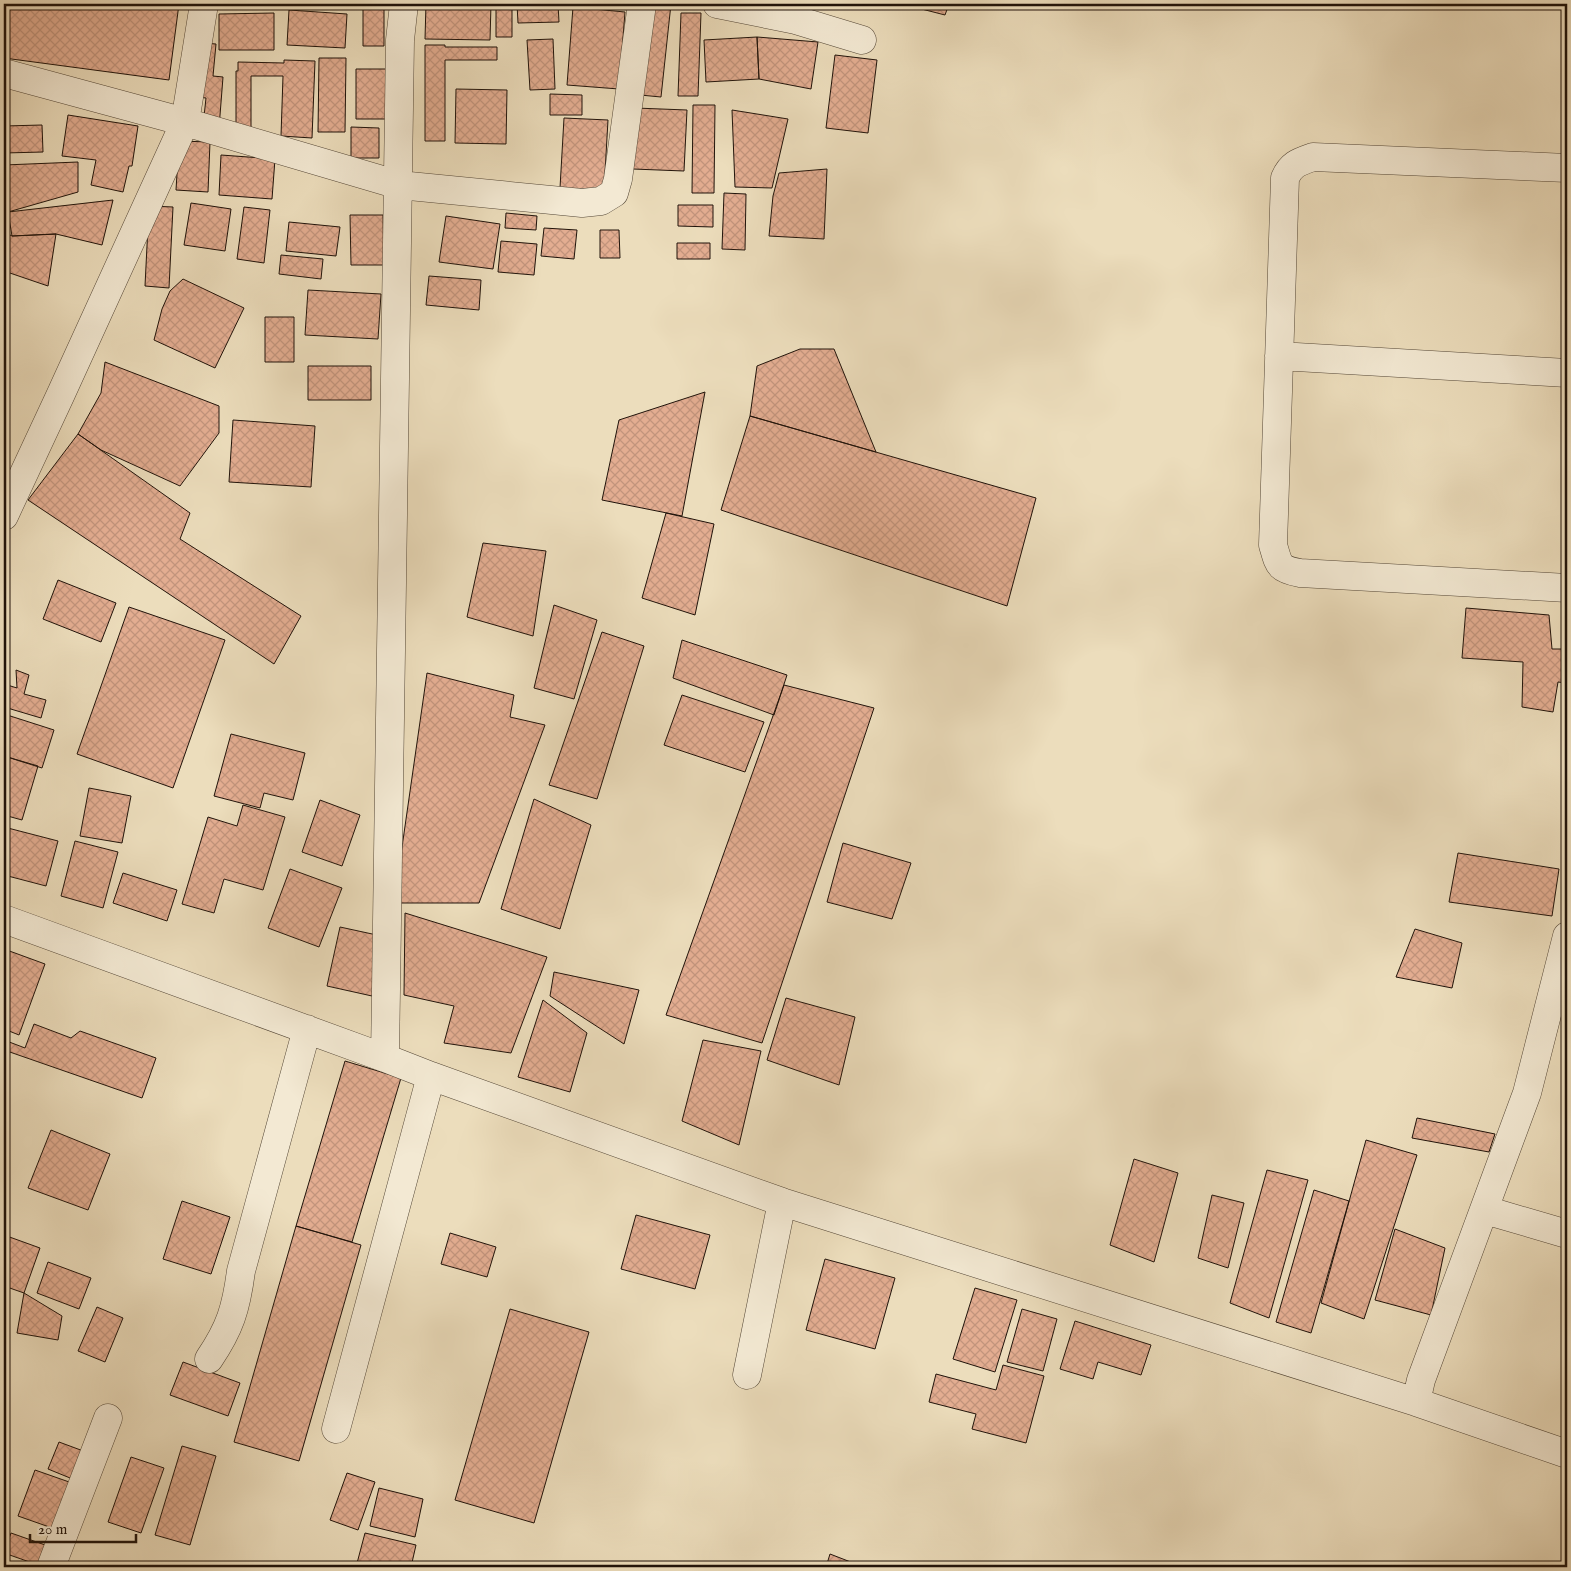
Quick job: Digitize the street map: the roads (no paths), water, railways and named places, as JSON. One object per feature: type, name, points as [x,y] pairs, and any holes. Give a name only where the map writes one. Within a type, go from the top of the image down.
[{"type":"street","points":[[4,516],[185,122],[204,4]]},
{"type":"street","points":[[385,1058],[400,40],[404,4]]},
{"type":"street","points":[[4,73],[185,122],[399,185],[582,203],[601,201],[614,193],[620,165],[642,4]]},
{"type":"street","points":[[717,4],[796,20],[862,40]]},
{"type":"street","points":[[1567,168],[1313,157],[1297,162],[1289,170],[1285,178],[1273,545],[1278,562],[1286,570],[1300,573],[1567,588]]},
{"type":"street","points":[[1279,356],[1567,373]]},
{"type":"street","points":[[4,919],[431,1076],[782,1202],[1416,1402],[1567,1454]]},
{"type":"street","points":[[1416,1402],[1421,1380],[1527,1093],[1567,936]]},
{"type":"street","points":[[208,1359],[227,1331],[233,1315],[241,1271],[307,1029]]},
{"type":"street","points":[[336,1429],[431,1076]]},
{"type":"street","points":[[747,1375],[782,1202]]},
{"type":"street","points":[[1485,1210],[1567,1234]]},
{"type":"street","points":[[51,1567],[108,1418]]}]
